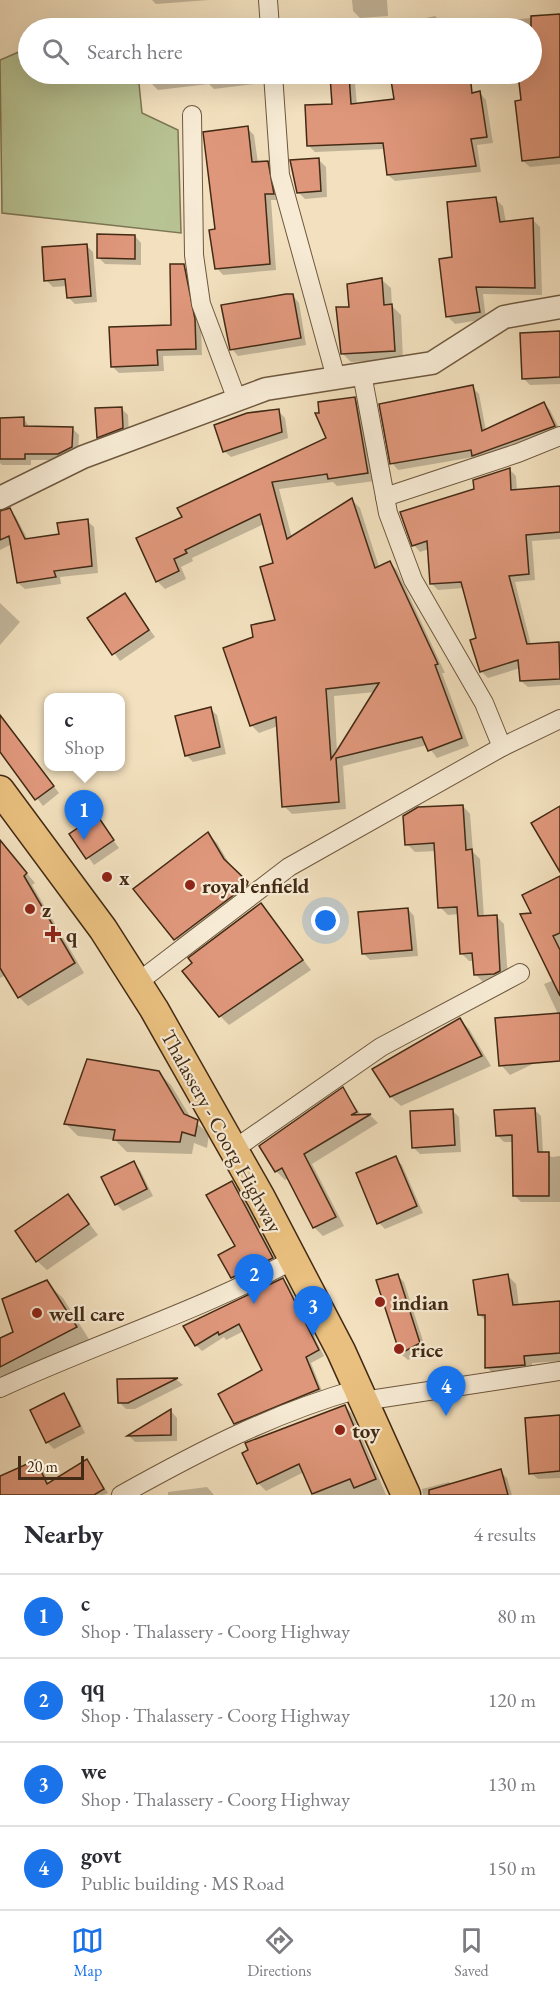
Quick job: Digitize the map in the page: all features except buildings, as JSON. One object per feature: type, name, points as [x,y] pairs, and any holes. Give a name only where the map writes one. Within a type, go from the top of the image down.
[{"type":"main road","name":"Thalassery - Coorg Highway","points":[[5,806],[103,928],[137,982],[261,1198],[361,1395],[406,1495]]},
{"type":"street","points":[[268,0],[269,18]]},
{"type":"street","points":[[274,84],[280,175],[336,378]]},
{"type":"street","points":[[192,115],[194,255],[201,304],[237,400]]},
{"type":"street","points":[[0,498],[83,457],[266,389],[432,363],[504,317],[560,307]]},
{"type":"street","points":[[362,374],[388,513],[413,580],[484,703],[502,747]]},
{"type":"street","points":[[385,497],[518,453],[560,435]]},
{"type":"street","points":[[137,982],[289,867],[502,747],[560,719]]},
{"type":"street","points":[[233,1150],[381,1047],[520,973]]},
{"type":"street","points":[[0,1388],[247,1285],[293,1260]]},
{"type":"street","points":[[122,1495],[185,1459],[304,1404],[560,1371]]},
{"type":"green space","points":[[18,52],[18,84],[139,84],[142,113],[178,130],[181,233],[2,213],[0,60]]},
{"type":"place","name":"c","points":[[84,840]]},
{"type":"place","name":"x","points":[[107,877]]},
{"type":"place","name":"royal enfield","points":[[190,885]]},
{"type":"place","name":"z","points":[[30,909]]},
{"type":"place","name":"q","points":[[53,934]]},
{"type":"place","name":"indian","points":[[380,1302]]},
{"type":"place","name":"qq","points":[[254,1304]]},
{"type":"place","name":"well care","points":[[37,1313]]},
{"type":"place","name":"we","points":[[313,1336]]},
{"type":"place","name":"rice","points":[[399,1349]]},
{"type":"place","name":"govt","points":[[446,1416]]},
{"type":"place","name":"toy","points":[[340,1430]]}]
